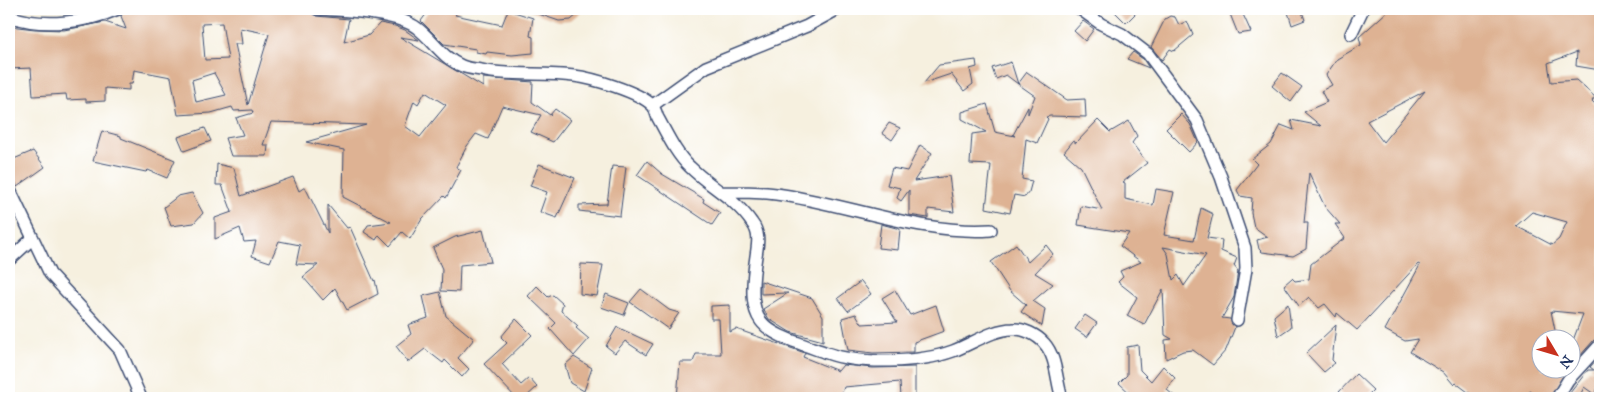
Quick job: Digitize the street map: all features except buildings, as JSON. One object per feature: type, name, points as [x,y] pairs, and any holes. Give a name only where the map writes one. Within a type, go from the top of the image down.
[{"type":"street","points":[[9,16],[47,23],[91,19],[118,9]]},
{"type":"street","points":[[317,9],[394,17],[407,21],[419,30],[446,57],[463,67],[511,75],[574,76],[618,87],[653,105],[674,147],[690,167],[722,192],[751,221],[757,231],[758,242],[752,294],[754,311],[758,321],[770,332],[841,358],[885,360],[924,358],[950,352],[999,331],[1015,328],[1044,342],[1055,367],[1062,398]]},
{"type":"street","points":[[653,105],[706,67],[807,26],[838,9]]},
{"type":"street","points":[[1080,9],[1101,24],[1122,34],[1148,54],[1196,120],[1220,177],[1244,248],[1246,269],[1238,320]]},
{"type":"street","points":[[1351,34],[1363,9]]},
{"type":"street","points":[[9,188],[50,274],[120,350],[141,398]]},
{"type":"street","points":[[722,192],[776,194],[938,227],[972,232],[991,230]]},
{"type":"street","points":[[9,260],[33,238]]},
{"type":"street","points":[[1557,398],[1568,380],[1600,345]]}]
